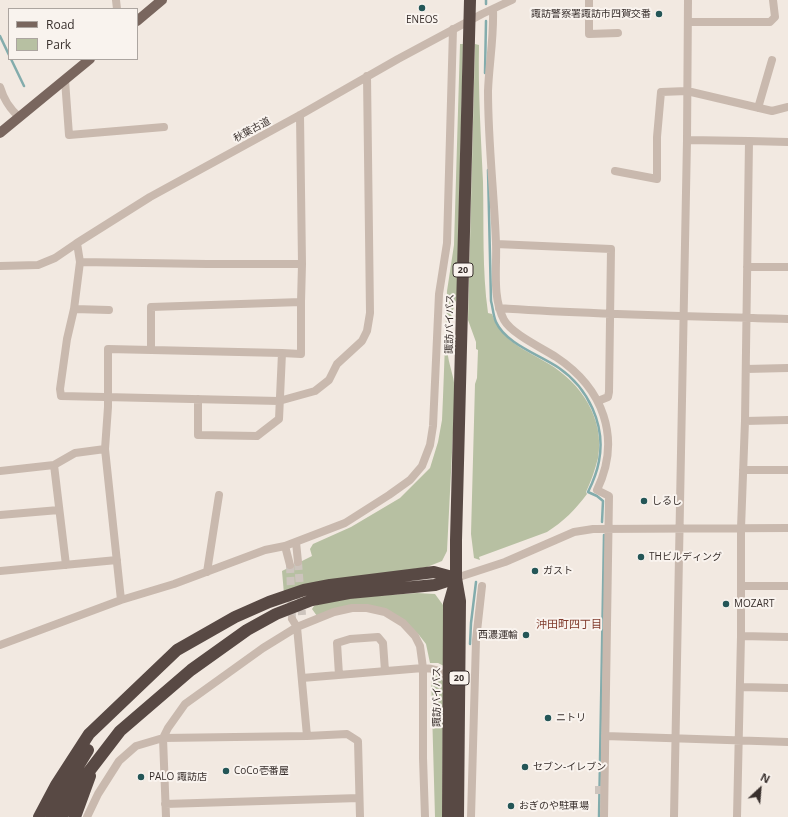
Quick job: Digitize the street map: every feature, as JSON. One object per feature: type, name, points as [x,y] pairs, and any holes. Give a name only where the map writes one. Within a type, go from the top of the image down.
[{"type":"highway","name":"諏訪バイパス","points":[[458,817],[460,601],[456,578],[456,540],[470,0]]},
{"type":"highway","points":[[39,817],[56,785],[89,734],[177,650],[235,617],[269,602],[304,590],[330,585],[434,572],[456,578]]},
{"type":"highway","name":"諏訪バイパス","points":[[448,817],[449,604],[456,578]]},
{"type":"highway","points":[[62,817],[74,791],[120,731],[191,670],[248,630],[276,614],[296,605],[327,597],[349,593],[435,585],[456,578]]},
{"type":"highway","points":[[52,817],[75,771],[110,714]]},
{"type":"highway","points":[[74,817],[93,767]]},
{"type":"main road","points":[[138,20],[162,0]]},
{"type":"main road","points":[[0,133],[89,60]]},
{"type":"street","name":"秋葉古道","points":[[0,266],[38,265],[56,258],[150,197],[453,29],[512,0]]},
{"type":"street","points":[[589,0],[590,34],[618,33]]},
{"type":"street","points":[[674,817],[687,140],[688,0]]},
{"type":"street","points":[[688,22],[770,22],[774,17],[773,0]]},
{"type":"street","points":[[493,10],[493,30],[488,90],[499,308],[505,322],[524,339],[555,356],[572,368],[587,383],[598,401],[607,427],[608,452],[603,477],[596,490],[609,496],[604,817]]},
{"type":"street","points":[[0,645],[121,600],[174,584],[265,550],[285,546],[345,523],[410,480],[422,466],[430,445],[434,426],[436,399],[439,294],[447,243],[453,29]]},
{"type":"street","points":[[758,108],[772,60]]},
{"type":"street","points":[[77,243],[80,262],[74,309],[66,347],[60,389],[62,396],[279,401],[315,391],[329,380],[337,364],[362,341],[367,331],[370,313],[367,76]]},
{"type":"street","points":[[65,80],[69,135],[164,127]]},
{"type":"street","points":[[0,87],[9,108],[19,117]]},
{"type":"street","points":[[615,171],[657,179],[656,137],[661,92],[687,91],[772,111],[788,107]]},
{"type":"street","points":[[121,600],[104,449],[108,397],[108,349],[301,354],[302,264],[300,115]]},
{"type":"street","points":[[687,140],[788,142]]},
{"type":"street","points":[[737,817],[741,636],[741,528],[745,420],[750,141]]},
{"type":"street","points":[[496,244],[611,249],[609,392],[608,397],[598,401]]},
{"type":"street","points":[[80,262],[302,264]]},
{"type":"street","points":[[747,267],[788,267]]},
{"type":"street","points":[[151,350],[151,307],[301,302]]},
{"type":"street","points":[[499,308],[610,314],[788,319]]},
{"type":"street","points":[[74,309],[109,310]]},
{"type":"street","points":[[198,399],[198,435],[257,436],[279,419],[282,353]]},
{"type":"street","points":[[746,368],[788,368]]},
{"type":"street","points":[[745,420],[788,420]]},
{"type":"street","points":[[0,470],[54,465],[75,453],[104,449]]},
{"type":"street","points":[[54,465],[66,565]]},
{"type":"street","points":[[743,470],[788,470]]},
{"type":"street","points":[[207,572],[219,495]]},
{"type":"street","points":[[0,515],[59,510]]},
{"type":"street","points":[[456,578],[505,562],[574,532],[592,529],[788,528]]},
{"type":"street","points":[[285,546],[294,564],[296,542]]},
{"type":"street","points":[[0,570],[117,560]]},
{"type":"street","points":[[471,817],[476,640],[482,586]]},
{"type":"street","points":[[741,586],[788,586]]},
{"type":"street","points":[[166,817],[163,738],[168,728],[185,704],[263,648],[300,626],[334,612],[352,608],[367,608],[385,612],[403,623],[415,636],[420,646],[423,668],[423,758],[425,817]]},
{"type":"street","points":[[302,615],[300,626],[302,678],[307,736]]},
{"type":"street","points":[[292,619],[300,626]]},
{"type":"street","points":[[741,636],[788,637]]},
{"type":"street","points":[[339,676],[337,643],[350,639],[378,637],[383,643],[385,671]]},
{"type":"street","points":[[302,678],[431,668],[441,671],[449,678]]},
{"type":"street","points":[[740,687],[788,688]]},
{"type":"street","points":[[87,817],[98,794],[119,761],[136,746],[163,738],[347,734],[358,741],[360,817]]},
{"type":"street","points":[[605,736],[788,742]]},
{"type":"street","points":[[165,804],[359,798]]},
{"type":"green space","points":[[460,44],[463,44],[457,297],[447,341],[448,356],[455,393],[447,551],[442,561],[427,567],[323,583],[284,594],[282,571],[312,556],[310,549],[313,544],[351,527],[400,498],[430,468],[438,442],[442,420],[447,291],[454,245]]},
{"type":"green space","points":[[475,44],[479,45],[484,264],[488,313],[492,314],[496,324],[508,338],[561,372],[571,381],[588,404],[594,416],[598,430],[599,444],[598,458],[586,492],[587,494],[569,515],[547,532],[479,557],[480,560],[474,558],[471,534],[475,384],[477,378],[478,350],[476,349],[476,342],[468,320]]},
{"type":"green space","points":[[417,593],[435,594],[443,605],[444,666],[438,663],[430,663],[426,644],[410,626],[374,606],[317,616],[312,609],[314,606],[335,599]]},
{"type":"green space","points":[[431,674],[439,676],[443,681],[442,817],[435,817]]},
{"type":"waterway","points":[[485,73],[486,21]]},
{"type":"waterway","points":[[0,36],[8,53]]},
{"type":"waterway","points":[[11,60],[24,86]]},
{"type":"waterway","points":[[488,170],[491,301],[495,319],[507,337],[559,368],[569,376],[586,397],[592,408],[600,434],[600,447],[597,469],[588,492],[597,496],[603,501],[602,522]]},
{"type":"waterway","points":[[599,817],[604,535]]},
{"type":"waterway","points":[[470,644],[476,582]]},
{"type":"tunnel","points":[[298,562],[302,615]]},
{"type":"tunnel","points":[[290,565],[292,619]]},
{"type":"tunnel","points":[[595,790],[604,790]]},
{"type":"place","name":"ENEOS","points":[[422,8]]},
{"type":"place","name":"諏訪警察署諏訪市四賀交番","points":[[659,14]]},
{"type":"place","name":"しるし","points":[[644,501]]},
{"type":"place","name":"THビルディング","points":[[641,557]]},
{"type":"place","name":"ガスト","points":[[535,571]]},
{"type":"place","name":"MOZART","points":[[726,604]]},
{"type":"place","name":"西濃運輸","points":[[526,635]]},
{"type":"place","name":"ニトリ","points":[[548,718]]},
{"type":"place","name":"セブン-イレブン","points":[[525,767]]},
{"type":"place","name":"CoCo壱番屋","points":[[226,771]]},
{"type":"place","name":"PALO 諏訪店","points":[[141,777]]},
{"type":"place","name":"おぎのや駐車場","points":[[511,806]]},
{"type":"district","name":"沖田町四丁目","points":[[569,625]]}]
